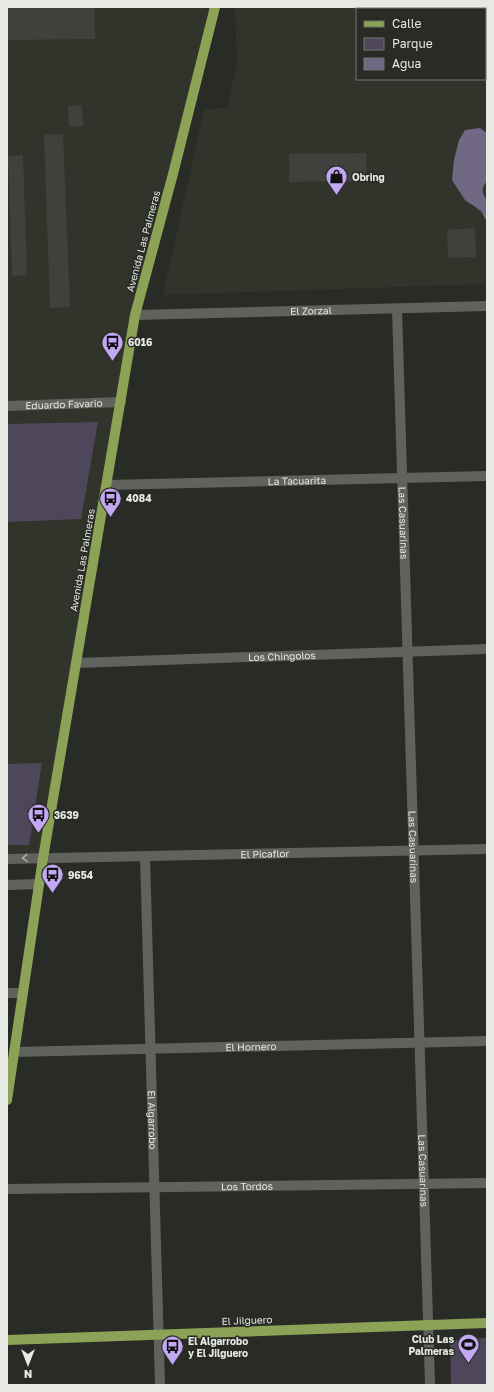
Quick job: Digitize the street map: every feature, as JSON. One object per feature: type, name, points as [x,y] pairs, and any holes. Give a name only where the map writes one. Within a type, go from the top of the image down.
[{"type":"main road","name":"Avenida Las Palmeras","points":[[7,1100],[43,858],[136,315],[216,7]]},
{"type":"main road","name":"El Jilguero","points":[[7,1340],[487,1323]]},
{"type":"street","name":"El Zorzal","points":[[136,315],[487,306]]},
{"type":"street","name":"Las Casuarinas","points":[[397,309],[430,1385]]},
{"type":"street","name":"Eduardo Favario","points":[[7,406],[121,402]]},
{"type":"street","name":"La Tacuarita","points":[[106,485],[487,476]]},
{"type":"street","name":"Los Chingolos","points":[[76,663],[487,648]]},
{"type":"street","name":"El Picaflor","points":[[7,859],[487,849]]},
{"type":"street","name":"El Algarrobo","points":[[145,856],[160,1385]]},
{"type":"street","points":[[7,885],[39,884]]},
{"type":"street","points":[[7,993],[23,993]]},
{"type":"street","name":"El Hornero","points":[[14,1052],[487,1041]]},
{"type":"street","name":"Los Tordos","points":[[7,1189],[487,1183]]},
{"type":"shaded area","points":[[7,7],[215,7],[135,315],[43,858],[7,859]]},
{"type":"shaded area","name":"Obring","points":[[235,7],[487,7],[487,284],[163,295],[204,110],[227,107],[237,64]]},
{"type":"green space","points":[[98,422],[81,519],[7,522],[7,424]]},
{"type":"green space","points":[[42,763],[29,845],[7,845],[7,764]]},
{"type":"green space","name":"Club Las Palmeras","points":[[487,1338],[487,1385],[451,1385],[450,1344],[458,1339]]},
{"type":"water","points":[[480,128],[487,133],[487,181],[483,187],[483,190],[487,202],[487,222],[481,211],[465,200],[452,180],[454,160],[459,140],[465,130]]},
{"type":"building","points":[[7,7],[95,7],[95,39],[7,40]]},
{"type":"building","points":[[82,105],[83,126],[69,127],[68,106]]},
{"type":"building","points":[[63,134],[70,307],[50,308],[44,135]]},
{"type":"building","points":[[366,153],[366,181],[289,182],[289,154]]},
{"type":"building","points":[[23,155],[27,275],[12,276],[8,156]]},
{"type":"building","points":[[475,228],[476,257],[448,258],[447,230]]},
{"type":"place","name":"Obring","points":[[336,196]]},
{"type":"place","name":"6016","points":[[112,362]]},
{"type":"place","name":"4084","points":[[111,518]]},
{"type":"place","name":"3639","points":[[38,834]]},
{"type":"place","name":"9654","points":[[53,894]]},
{"type":"place","name":"Club Las Palmeras","points":[[469,1364]]},
{"type":"place","name":"El Algarrobo y El Jilguero","points":[[172,1366]]}]
